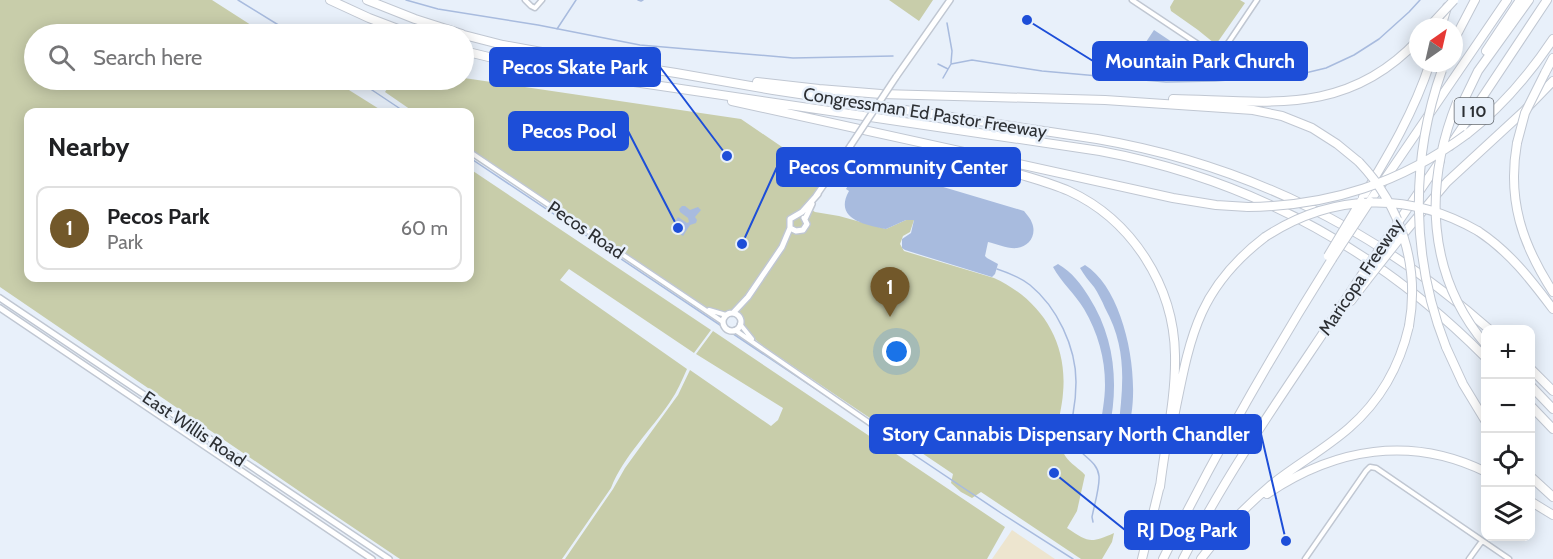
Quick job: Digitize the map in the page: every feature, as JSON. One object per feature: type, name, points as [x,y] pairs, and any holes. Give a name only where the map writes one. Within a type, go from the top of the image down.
[{"type":"highway","points":[[330,0],[385,24]]},
{"type":"highway","name":"Congressman Ed Pastor Freeway","points":[[367,0],[428,24]]},
{"type":"highway","points":[[1437,18],[1452,0]]},
{"type":"highway","points":[[1445,18],[1452,0]]},
{"type":"highway","points":[[1463,23],[1475,0]]},
{"type":"highway","name":"Maricopa Freeway","points":[[1163,559],[1232,426],[1330,257],[1366,199],[1507,0]]},
{"type":"highway","points":[[1481,339],[1462,311],[1444,270],[1436,229],[1437,184],[1444,141],[1461,94],[1480,59],[1520,0]]},
{"type":"highway","points":[[1481,331],[1470,315],[1446,260],[1440,201],[1444,165],[1462,104],[1484,63],[1529,0]]},
{"type":"highway","name":"Maricopa Freeway","points":[[1183,559],[1243,454],[1323,334],[1364,278],[1399,221],[1547,0]]},
{"type":"highway","name":"Congressman Ed Pastor Freeway","points":[[474,37],[540,52],[1104,140],[1200,163],[1265,187],[1314,209],[1372,241],[1424,276],[1484,325]]},
{"type":"highway","points":[[675,89],[1183,200],[1248,207],[1304,203],[1358,191],[1414,168],[1438,154],[1488,117],[1514,91],[1553,39]]},
{"type":"highway","points":[[1105,100],[1131,98],[1283,101],[1312,99],[1342,91],[1369,79],[1395,62],[1409,49]]},
{"type":"highway","name":"Congressman Ed Pastor Freeway","points":[[474,53],[531,67],[1070,146],[1145,160],[1189,173],[1247,194],[1302,220],[1355,251],[1429,305],[1481,354]]},
{"type":"highway","points":[[1553,58],[1528,106],[1521,127],[1517,143],[1514,180],[1518,217],[1530,253],[1553,292]]},
{"type":"highway","points":[[1366,199],[1406,123],[1427,72]]},
{"type":"highway","points":[[1441,72],[1431,105],[1419,176],[1420,238],[1425,275],[1434,313],[1463,384],[1481,415]]},
{"type":"highway","points":[[676,73],[812,89],[881,94],[1105,100],[1222,107],[1275,114],[1304,124],[1344,148],[1377,183],[1388,200],[1404,235],[1412,276],[1412,298],[1409,326],[1402,350],[1395,369],[1366,411],[1343,433],[1270,486],[1246,508],[1201,559]]},
{"type":"highway","points":[[1364,278],[1447,182],[1553,81]]},
{"type":"highway","points":[[885,135],[1064,189],[1083,198],[1101,211],[1135,243],[1153,270],[1162,291],[1170,314],[1175,345],[1174,382],[1160,487]]},
{"type":"highway","points":[[1142,559],[1160,487],[1187,353],[1199,317],[1224,276],[1246,252],[1265,237],[1289,223],[1316,212],[1346,204],[1376,202],[1430,210],[1456,219],[1500,247],[1516,262],[1553,309]]},
{"type":"highway","points":[[1535,373],[1553,391]]},
{"type":"highway","points":[[1535,390],[1553,409]]},
{"type":"highway","points":[[1535,397],[1553,416]]},
{"type":"highway","points":[[1535,410],[1553,429]]},
{"type":"highway","points":[[1236,519],[1268,494],[1298,476],[1329,462],[1357,454],[1385,451],[1420,452],[1456,460],[1481,470]]},
{"type":"highway","points":[[1535,481],[1553,497]]},
{"type":"highway","points":[[1535,504],[1553,515]]},
{"type":"main road","points":[[738,318],[726,315],[723,322],[725,327],[728,330],[735,330],[748,297],[782,247],[805,227],[806,219],[818,194],[950,0]]},
{"type":"main road","points":[[782,247],[790,228],[790,219],[799,214],[818,194]]},
{"type":"main road","points":[[799,214],[806,219]]},
{"type":"main road","points":[[790,228],[798,231]]},
{"type":"main road","name":"East Willis Road","points":[[0,298],[389,559]]},
{"type":"main road","name":"East Willis Road","points":[[0,308],[372,559]]},
{"type":"main road","points":[[149,409],[154,402]]},
{"type":"street","points":[[525,0],[535,8],[542,0]]},
{"type":"street","points":[[1132,0],[1217,54],[1224,49],[1257,0]]},
{"type":"street","name":"Pecos Road","points":[[474,155],[723,322]]},
{"type":"street","name":"Pecos Road","points":[[702,308],[726,315]]},
{"type":"street","points":[[738,318],[756,344]]},
{"type":"street","points":[[735,330],[877,428],[885,429],[891,423]]},
{"type":"street","points":[[1305,559],[1370,467],[1376,468],[1481,540]]},
{"type":"street","points":[[1469,559],[1482,541],[1509,559]]},
{"type":"shaded area","points":[[1012,530],[1055,559],[992,559]]},
{"type":"green space","points":[[0,0],[212,0],[249,24],[24,24],[24,90],[349,90],[378,108],[24,108],[24,282],[474,282],[474,172],[711,330],[694,353],[569,269],[560,280],[687,369],[673,398],[623,465],[611,488],[562,559],[400,559],[0,287]]},
{"type":"green space","points":[[889,0],[933,0],[919,21]]},
{"type":"green space","points":[[1174,0],[1240,0],[1245,3],[1217,43],[1214,43],[1171,11],[1170,7]]},
{"type":"green space","points":[[474,79],[741,119],[826,177],[806,206],[815,212],[886,229],[906,220],[914,220],[910,232],[903,236],[900,244],[904,251],[994,278],[1025,298],[1048,324],[1061,356],[1063,374],[1063,393],[1058,425],[1061,447],[1065,456],[1085,475],[1077,511],[1067,528],[1089,540],[1114,533],[1112,542],[1102,559],[1081,559],[981,492],[972,498],[961,492],[951,483],[953,474],[766,348],[748,333],[742,321],[729,311],[722,313],[706,307],[474,153],[474,108],[408,108],[385,92],[386,90],[474,90]]},
{"type":"green space","points":[[713,331],[1005,527],[987,559],[565,559],[625,468],[678,395],[690,370],[771,426],[778,420],[783,408],[696,354]]},
{"type":"water","points":[[1154,30],[1205,64],[1132,63]]},
{"type":"water","points":[[876,167],[1024,211],[1033,227],[1033,236],[1028,243],[1017,248],[988,242],[985,256],[998,264],[992,277],[905,250],[902,248],[902,239],[911,233],[914,220],[906,220],[886,229],[861,223],[848,214],[845,208],[849,191],[846,189],[852,180],[861,171]]},
{"type":"water","points":[[682,206],[690,210],[698,207],[701,210],[695,217],[696,223],[690,225],[683,236],[671,228],[678,217],[689,222],[688,218],[680,212],[679,209]]},
{"type":"water","points":[[1058,264],[1083,287],[1098,313],[1109,345],[1114,396],[1109,430],[1104,431],[1100,428],[1105,385],[1100,346],[1084,309],[1053,267]]},
{"type":"water","points":[[1085,265],[1100,278],[1112,296],[1128,343],[1133,393],[1131,416],[1126,435],[1121,435],[1118,431],[1122,383],[1121,354],[1112,323],[1100,297],[1080,268]]},
{"type":"waterway","points":[[238,0],[277,24]]},
{"type":"waterway","points":[[406,0],[438,9],[640,45],[793,58],[893,56]]},
{"type":"waterway","points":[[557,29],[576,0]]},
{"type":"waterway","points":[[638,0],[643,0]]},
{"type":"waterway","points":[[943,78],[951,64],[972,60],[1042,71],[1166,82],[1297,75],[1326,68],[1354,55],[1379,39],[1420,0]]},
{"type":"waterway","points":[[947,23],[952,51],[951,63]]},
{"type":"waterway","points":[[938,64],[948,69]]},
{"type":"waterway","points":[[372,90],[399,108]]},
{"type":"waterway","points":[[474,161],[865,422]]},
{"type":"waterway","points":[[997,269],[1022,280],[1040,294],[1056,316],[1069,342],[1076,382],[1070,432],[1072,440],[1094,464],[1099,476],[1093,522]]},
{"type":"waterway","points":[[877,430],[1073,559]]},
{"type":"place","name":"Mountain Park Church","points":[[1027,20]]},
{"type":"place","name":"Pecos Skate Park","points":[[727,156]]},
{"type":"place","name":"Pecos Pool","points":[[678,228]]},
{"type":"place","name":"Pecos Community Center","points":[[742,244]]},
{"type":"place","name":"Pecos Park","points":[[890,317]]},
{"type":"place","name":"RJ Dog Park","points":[[1054,473]]},
{"type":"place","name":"Story Cannabis Dispensary North Chandler","points":[[1286,541]]}]
